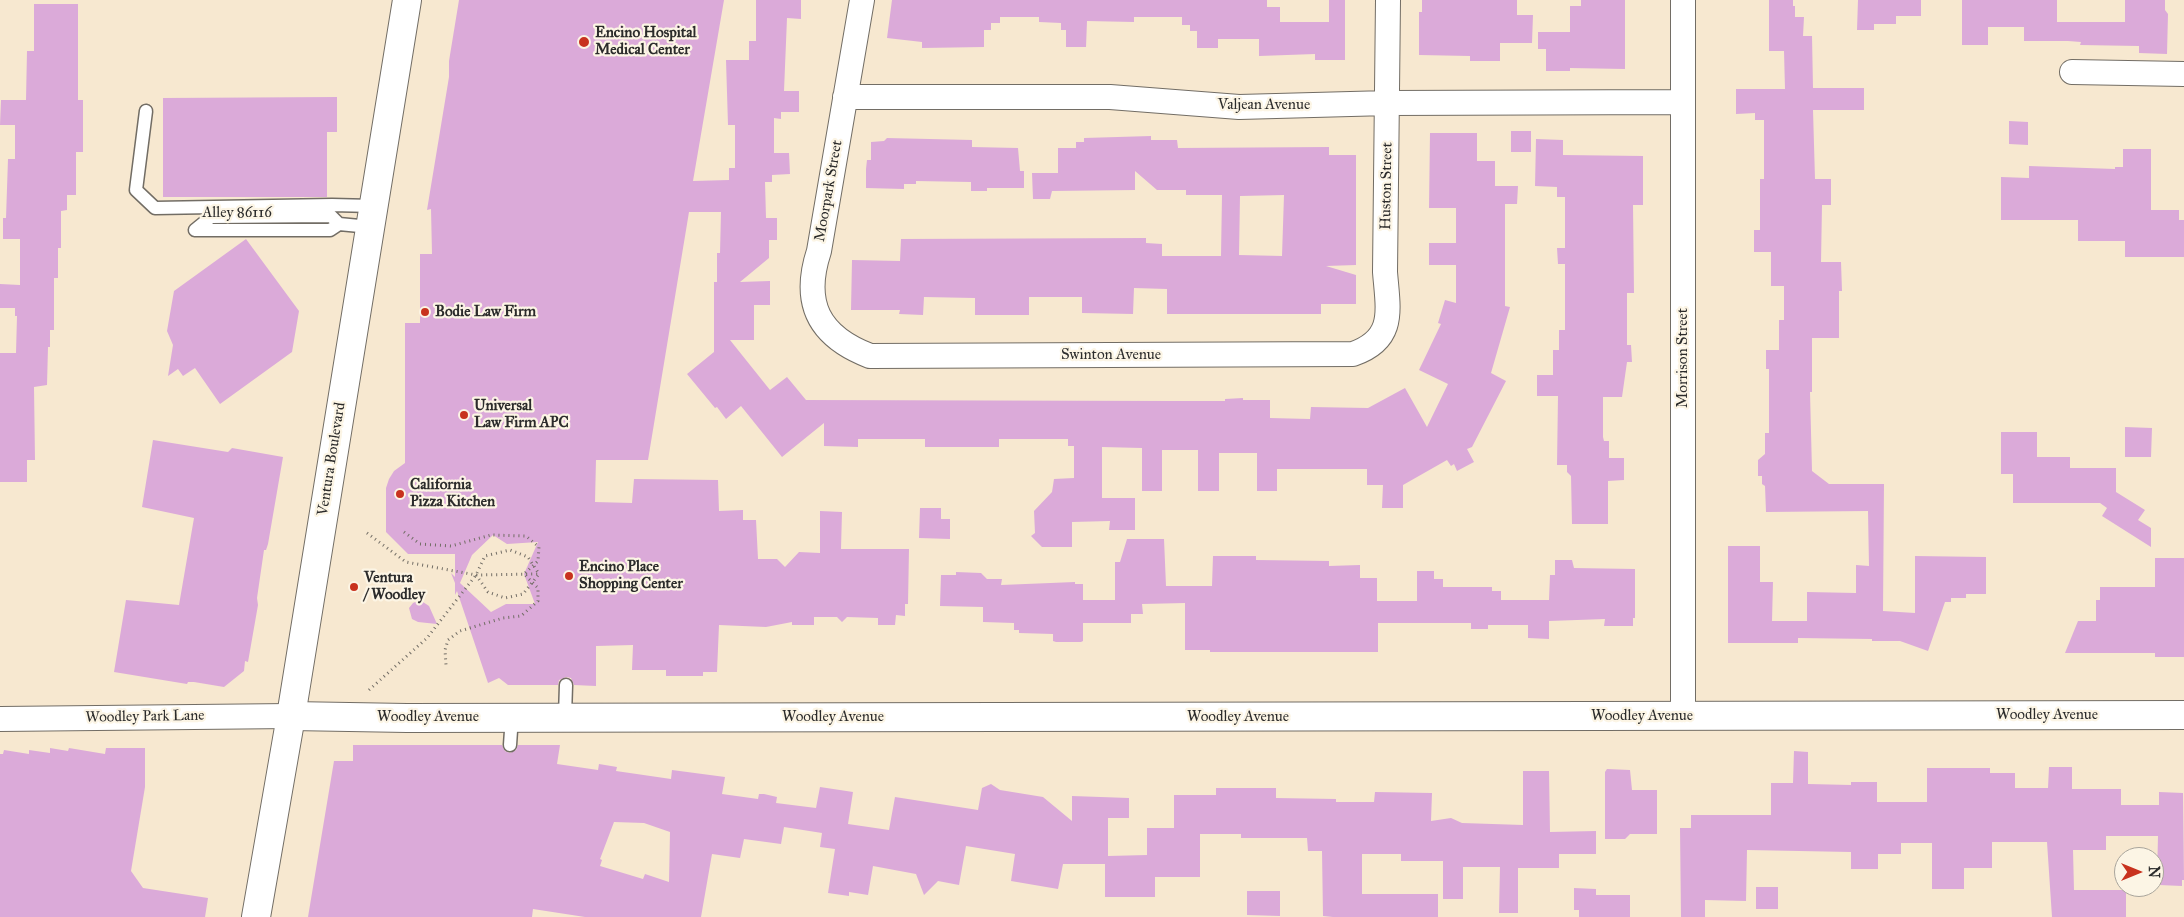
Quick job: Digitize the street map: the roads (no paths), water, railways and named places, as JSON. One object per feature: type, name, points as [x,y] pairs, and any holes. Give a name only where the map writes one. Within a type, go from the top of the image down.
[{"type":"street","name":"Ventura Boulevard","points":[[256,917],[291,716],[407,0]]},
{"type":"street","name":"Moorpark Street","points":[[862,0],[819,251],[812,272],[812,299],[826,329],[854,350],[870,356]]},
{"type":"street","name":"Huston Street","points":[[1353,354],[1368,349],[1380,338],[1386,323],[1388,0]]},
{"type":"street","name":"Morrison Street","points":[[1683,0],[1684,715]]},
{"type":"street","points":[[2072,72],[2184,74]]},
{"type":"street","name":"Valjean Avenue","points":[[846,97],[1110,97],[1239,107],[1388,103],[1683,102]]},
{"type":"street","name":"Swinton Avenue","points":[[870,356],[1353,354]]},
{"type":"street","name":"Woodley Avenue","points":[[291,716],[407,718],[512,716],[2184,715]]},
{"type":"street","name":"Woodley Park Lane","points":[[0,719],[291,716]]},
{"type":"lane","points":[[146,111],[136,190],[155,208],[332,205],[372,217]]},
{"type":"lane","name":"Alley 86116","points":[[339,224],[331,216],[211,217],[195,230],[330,230],[339,224],[372,217]]},
{"type":"lane","points":[[565,716],[566,685]]},
{"type":"lane","points":[[510,745],[512,716]]},
{"type":"place","name":"Encino Hospital Medical Center","points":[[584,42]]},
{"type":"place","name":"Bodie Law Firm","points":[[425,312]]},
{"type":"place","name":"Universal Law Firm APC","points":[[464,415]]},
{"type":"place","name":"California Pizza Kitchen","points":[[400,494]]},
{"type":"place","name":"Encino Place Shopping Center","points":[[569,576]]},
{"type":"place","name":"Ventura / Woodley","points":[[354,587]]}]
